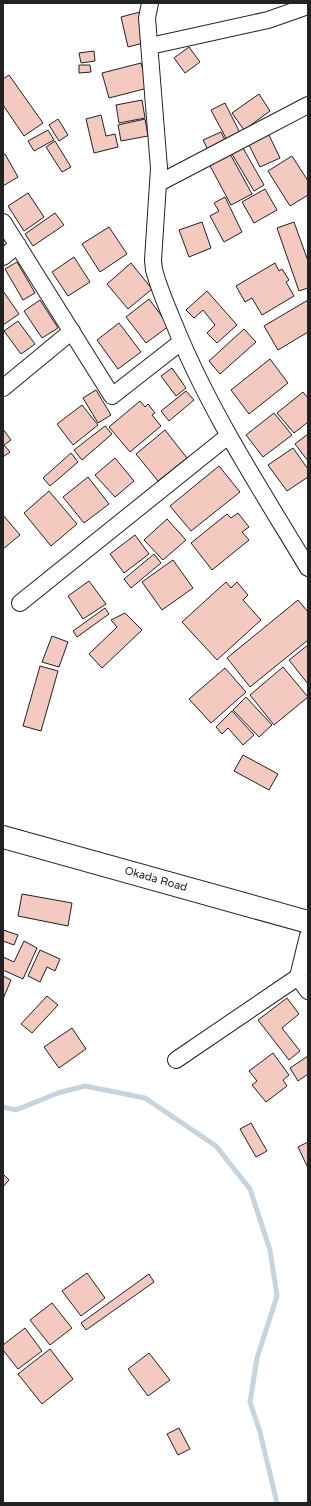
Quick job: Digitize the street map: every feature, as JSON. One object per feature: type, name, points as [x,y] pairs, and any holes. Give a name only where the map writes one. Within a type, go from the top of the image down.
[{"type":"street","points":[[150,3],[147,18],[160,168],[153,260],[154,270],[181,342],[228,436],[308,568]]},
{"type":"street","points":[[150,46],[268,20],[308,6]]},
{"type":"street","points":[[159,183],[308,105]]},
{"type":"street","points":[[3,222],[112,396],[181,342]]},
{"type":"street","points":[[3,257],[18,245]]},
{"type":"street","points":[[3,388],[72,331]]},
{"type":"street","points":[[20,603],[228,436]]},
{"type":"street","name":"Okada Road","points":[[3,836],[308,922]]},
{"type":"street","points":[[176,1060],[298,977],[308,936]]},
{"type":"street","points":[[298,977],[308,991]]},
{"type":"building","points":[[140,12],[147,42],[128,47],[121,17]]},
{"type":"building","points":[[189,47],[200,62],[185,73],[174,58]]},
{"type":"building","points":[[94,51],[95,61],[81,63],[79,53]]},
{"type":"building","points":[[141,63],[148,88],[109,98],[102,73]]},
{"type":"building","points":[[79,65],[90,65],[91,72],[79,73]]},
{"type":"building","points":[[9,75],[43,123],[24,136],[3,105],[3,79]]},
{"type":"building","points":[[259,94],[270,111],[244,130],[232,113]]},
{"type":"building","points":[[142,100],[145,118],[119,123],[116,105]]},
{"type":"building","points":[[225,103],[241,135],[228,142],[211,110]]},
{"type":"building","points":[[101,115],[106,136],[115,134],[118,147],[94,153],[86,119]]},
{"type":"building","points":[[58,119],[68,135],[59,141],[49,125]]},
{"type":"building","points":[[145,119],[148,136],[121,141],[118,125]]},
{"type":"building","points":[[48,130],[54,140],[34,151],[28,141]]},
{"type":"building","points":[[221,132],[226,142],[208,150],[203,140]]},
{"type":"building","points":[[268,133],[280,158],[260,167],[248,143]]},
{"type":"building","points":[[55,141],[71,167],[62,172],[46,147]]},
{"type":"building","points":[[243,148],[264,185],[254,191],[232,154]]},
{"type":"building","points":[[229,152],[252,194],[231,205],[209,164]]},
{"type":"building","points":[[5,154],[18,177],[3,186],[3,155]]},
{"type":"building","points":[[292,156],[308,181],[308,195],[290,206],[268,171]]},
{"type":"building","points":[[265,189],[277,210],[254,223],[242,202]]},
{"type":"building","points":[[28,193],[44,217],[24,231],[8,206]]},
{"type":"building","points":[[225,197],[242,232],[224,242],[210,216],[219,211],[214,203]]},
{"type":"building","points":[[55,213],[64,225],[33,246],[25,234]]},
{"type":"building","points":[[202,222],[211,248],[189,257],[179,230]]},
{"type":"building","points":[[294,222],[308,261],[308,288],[299,291],[277,228]]},
{"type":"building","points":[[109,227],[127,254],[100,272],[82,244]]},
{"type":"building","points":[[74,257],[90,282],[68,296],[52,272]]},
{"type":"building","points":[[17,262],[35,293],[23,300],[5,269]]},
{"type":"building","points":[[131,263],[152,289],[128,309],[107,284]]},
{"type":"building","points":[[275,263],[279,271],[282,269],[289,280],[286,282],[294,296],[262,315],[252,298],[245,302],[236,286]]},
{"type":"building","points":[[3,291],[19,314],[3,325]]},
{"type":"building","points":[[207,291],[237,325],[217,343],[207,333],[215,325],[203,310],[194,318],[186,310]]},
{"type":"building","points":[[149,299],[169,326],[146,343],[126,317]]},
{"type":"building","points":[[40,300],[58,328],[42,338],[24,311]]},
{"type":"building","points":[[308,300],[308,332],[278,350],[264,326]]},
{"type":"building","points":[[18,321],[35,344],[21,354],[4,331]]},
{"type":"building","points":[[119,323],[141,352],[118,369],[97,340]]},
{"type":"building","points":[[244,329],[256,342],[220,374],[209,361]]},
{"type":"building","points":[[270,359],[288,383],[249,414],[231,390]]},
{"type":"building","points":[[172,368],[186,388],[176,396],[161,376]]},
{"type":"building","points":[[96,390],[111,415],[98,423],[83,398]]},
{"type":"building","points":[[186,391],[194,400],[169,421],[161,411]]},
{"type":"building","points":[[303,392],[308,398],[308,422],[294,433],[277,413]]},
{"type":"building","points":[[140,401],[145,407],[148,404],[155,413],[152,415],[161,426],[130,452],[109,427]]},
{"type":"building","points":[[82,405],[98,425],[73,445],[57,424]]},
{"type":"building","points":[[274,413],[292,435],[263,457],[246,435]]},
{"type":"building","points":[[105,426],[112,434],[82,460],[74,450]]},
{"type":"building","points":[[3,429],[11,440],[4,445],[10,452],[3,457]]},
{"type":"building","points":[[165,430],[187,458],[158,481],[136,454]]},
{"type":"building","points":[[308,434],[308,461],[295,444]]},
{"type":"building","points":[[293,448],[308,469],[308,477],[287,491],[268,465]]},
{"type":"building","points":[[71,453],[78,462],[50,486],[43,478]]},
{"type":"building","points":[[115,458],[134,481],[115,497],[95,475]]},
{"type":"building","points":[[219,466],[240,492],[191,531],[170,506]]},
{"type":"building","points":[[88,477],[109,504],[84,523],[63,497]]},
{"type":"building","points":[[49,491],[77,524],[51,546],[24,513]]},
{"type":"building","points":[[238,513],[249,527],[242,532],[249,540],[212,570],[191,543],[227,514],[231,518]]},
{"type":"building","points":[[3,515],[20,535],[3,549]]},
{"type":"building","points":[[167,519],[186,540],[163,560],[144,540]]},
{"type":"building","points":[[135,535],[149,554],[124,573],[110,554]]},
{"type":"building","points":[[154,554],[161,563],[131,588],[124,579]]},
{"type":"building","points":[[173,560],[193,588],[162,610],[142,582]]},
{"type":"building","points":[[89,581],[106,604],[83,619],[68,596]]},
{"type":"building","points":[[226,582],[231,588],[237,582],[248,595],[243,600],[261,620],[217,660],[182,622]]},
{"type":"building","points":[[298,600],[308,612],[308,640],[250,687],[227,658]]},
{"type":"building","points":[[105,608],[109,614],[77,637],[73,631]]},
{"type":"building","points":[[125,613],[142,630],[102,668],[89,654],[117,627],[111,620]]},
{"type":"building","points":[[52,636],[68,642],[59,667],[42,662]]},
{"type":"building","points":[[308,645],[308,684],[289,660]]},
{"type":"building","points":[[40,666],[58,671],[41,731],[23,726]]},
{"type":"building","points":[[283,667],[308,697],[274,725],[250,695]]},
{"type":"building","points":[[225,668],[246,692],[211,723],[189,699]]},
{"type":"building","points":[[246,697],[272,725],[259,737],[233,710]]},
{"type":"building","points":[[232,711],[254,735],[243,745],[228,728],[222,734],[216,727]]},
{"type":"building","points":[[243,755],[278,774],[269,790],[234,771]]},
{"type":"building","points":[[22,894],[72,903],[68,926],[18,916]]},
{"type":"building","points":[[3,930],[18,935],[14,945],[3,941]]},
{"type":"building","points":[[24,941],[37,948],[23,979],[3,970],[3,957],[14,962]]},
{"type":"building","points":[[40,950],[60,959],[55,971],[47,967],[40,982],[28,976]]},
{"type":"building","points":[[3,976],[11,980],[3,999]]},
{"type":"building","points":[[47,996],[58,1005],[32,1033],[21,1024]]},
{"type":"building","points":[[287,998],[299,1014],[282,1028],[300,1051],[289,1060],[258,1020]]},
{"type":"building","points":[[72,1028],[86,1049],[59,1068],[44,1047]]},
{"type":"building","points":[[273,1053],[289,1075],[283,1080],[287,1086],[266,1102],[252,1085],[257,1081],[249,1071]]},
{"type":"building","points":[[308,1056],[308,1074],[298,1081],[290,1068]]},
{"type":"building","points":[[251,1123],[267,1151],[256,1157],[240,1129]]},
{"type":"building","points":[[308,1142],[308,1168],[298,1147]]},
{"type":"building","points":[[3,1174],[9,1180],[3,1187]]},
{"type":"building","points":[[87,1273],[105,1298],[81,1316],[62,1291]]},
{"type":"building","points":[[149,1274],[154,1282],[86,1330],[81,1323]]},
{"type":"building","points":[[52,1303],[72,1328],[50,1345],[30,1320]]},
{"type":"building","points":[[25,1328],[42,1351],[18,1369],[3,1350],[3,1345]]},
{"type":"building","points":[[50,1349],[73,1379],[42,1404],[18,1374]]},
{"type":"building","points":[[149,1353],[170,1380],[148,1396],[128,1369]]},
{"type":"building","points":[[179,1428],[190,1449],[178,1455],[167,1434]]},
{"type":"waterway","points":[[3,1107],[16,1110],[58,1093],[85,1086],[145,1098],[216,1146],[250,1189],[270,1250],[277,1296],[257,1358],[250,1402],[260,1432],[277,1503]]}]
